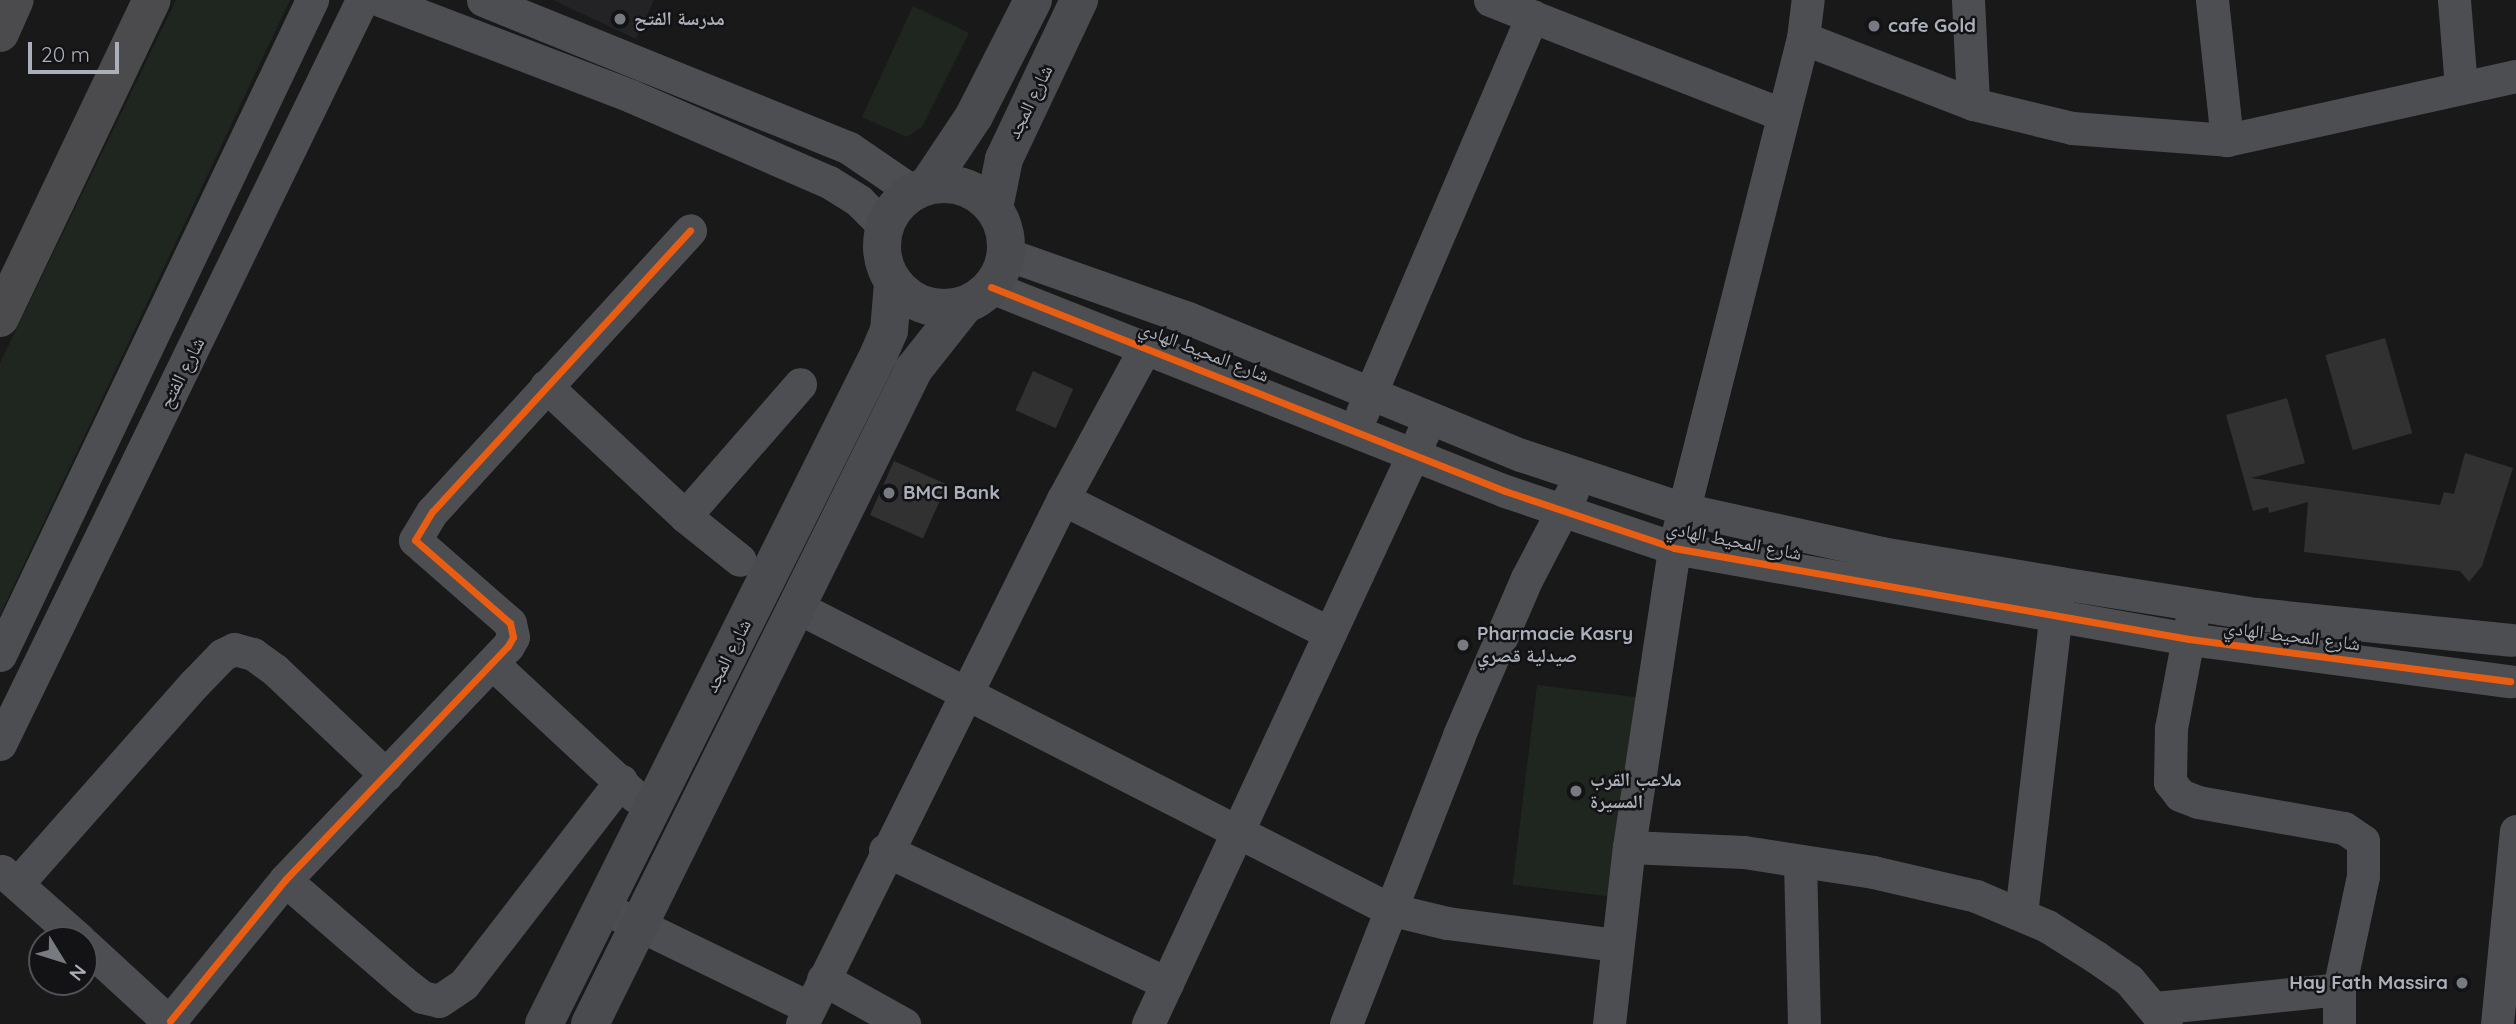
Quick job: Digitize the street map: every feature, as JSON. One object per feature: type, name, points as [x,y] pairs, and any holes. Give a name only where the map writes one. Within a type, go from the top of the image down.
[{"type":"highway","points":[[0,33],[15,0]]},
{"type":"highway","points":[[0,318],[152,0]]},
{"type":"main road","points":[[920,188],[949,183],[969,188],[994,208],[1004,230],[987,282],[926,306],[893,283],[884,265],[884,226],[920,188],[967,128],[1033,0]]},
{"type":"main road","name":"شارع المجد","points":[[994,208],[1008,148],[1079,0]]},
{"type":"main road","name":"شارع المجد","points":[[590,1024],[914,369],[987,282]]},
{"type":"main road","name":"شارع المجد","points":[[544,1024],[879,354],[889,331],[893,283]]},
{"type":"street","points":[[0,655],[312,0]]},
{"type":"street","name":"شارع الفتح","points":[[0,744],[362,0]]},
{"type":"street","points":[[380,0],[631,96],[829,181],[859,201],[884,226]]},
{"type":"street","points":[[484,0],[849,148],[920,188]]},
{"type":"street","points":[[1490,0],[1781,114]]},
{"type":"street","points":[[1609,1024],[1629,847],[1674,548],[1781,114],[1803,38],[1808,0]]},
{"type":"street","points":[[1968,0],[1973,104]]},
{"type":"street","points":[[2212,0],[2227,140]]},
{"type":"street","points":[[2454,0],[2461,87]]},
{"type":"street","points":[[1355,428],[1532,16]]},
{"type":"street","points":[[1803,38],[1973,104],[2072,128],[2227,140],[2516,76]]},
{"type":"street","points":[[98,957],[171,1022],[285,880],[494,664],[513,637],[510,623],[415,540],[432,512],[690,230]]},
{"type":"street","name":"شارع المحيط الهادي","points":[[987,282],[1188,318],[1372,392],[1429,418],[1581,475],[1683,509],[1881,553],[2194,604],[2376,628],[2513,636]]},
{"type":"street","name":"شارع المحيط الهادي","points":[[987,282],[1562,511],[1674,548],[2189,639],[2513,686]]},
{"type":"street","points":[[811,1004],[885,850],[967,696],[1063,499],[1146,346]]},
{"type":"street","points":[[685,516],[800,384]]},
{"type":"street","points":[[546,386],[685,516],[740,559]]},
{"type":"street","points":[[1149,1024],[1327,632],[1429,418]]},
{"type":"street","points":[[1346,1024],[1464,723],[1581,475]]},
{"type":"street","points":[[1063,499],[1327,632]]},
{"type":"street","points":[[2021,914],[2060,583]]},
{"type":"street","points":[[2194,604],[2167,766],[2170,782],[2180,795],[2344,828],[2363,841],[2362,876],[2339,989],[2339,1024]]},
{"type":"street","points":[[797,607],[1237,834],[1389,909],[1447,923],[1617,945]]},
{"type":"street","points":[[2513,636],[2505,660],[2513,686]]},
{"type":"street","points":[[64,926],[9,877],[222,655],[234,649],[253,654],[275,670],[386,775]]},
{"type":"street","points":[[494,664],[621,780],[650,811]]},
{"type":"street","points":[[285,880],[422,997],[439,1001],[464,984],[621,780]]},
{"type":"street","points":[[2497,1024],[2516,831]]},
{"type":"street","points":[[1629,847],[1744,852],[1938,887],[2021,914],[2107,965],[2161,1016],[2339,989]]},
{"type":"street","points":[[885,850],[1167,983]]},
{"type":"street","points":[[1800,860],[1804,1024]]},
{"type":"street","points":[[602,907],[811,1004],[904,1024]]},
{"type":"shaded area","points":[[176,0],[290,0],[0,615],[0,363]]},
{"type":"shaded area","name":"مدرسة الفتح","points":[[553,0],[654,0],[636,39]]},
{"type":"shaded area","points":[[913,6],[969,33],[922,127],[907,137],[862,117]]},
{"type":"shaded area","name":"ملاعب القرب المسيرة","points":[[1537,685],[1641,698],[1617,897],[1513,885]]},
{"type":"building","points":[[2385,338],[2412,433],[2353,450],[2325,355]]},
{"type":"building","points":[[1033,371],[1073,389],[1056,428],[1016,410]]},
{"type":"building","points":[[2287,398],[2305,463],[2251,478],[2440,505],[2444,492],[2454,494],[2465,453],[2513,468],[2482,566],[2469,582],[2460,571],[2304,552],[2308,502],[2269,513],[2268,507],[2253,511],[2226,415]]},
{"type":"building","points":[[894,461],[947,485],[923,538],[870,515]]},
{"type":"cycle path","points":[[170,1021],[285,880],[508,646],[513,637],[510,623],[415,540],[432,512],[690,230]]},
{"type":"cycle path","points":[[991,287],[1505,491],[1674,548],[2189,639],[2510,681]]},
{"type":"place","name":"مدرسة الفتح","points":[[620,19]]},
{"type":"place","name":"cafe Gold","points":[[1874,26]]},
{"type":"place","name":"BMCI Bank","points":[[889,493]]},
{"type":"place","name":"Pharmacie Kasry صيدلية قصري","points":[[1463,645]]},
{"type":"place","name":"ملاعب القرب المسيرة","points":[[1576,791]]},
{"type":"place","name":"Hay Fath Massira","points":[[2462,983]]}]
